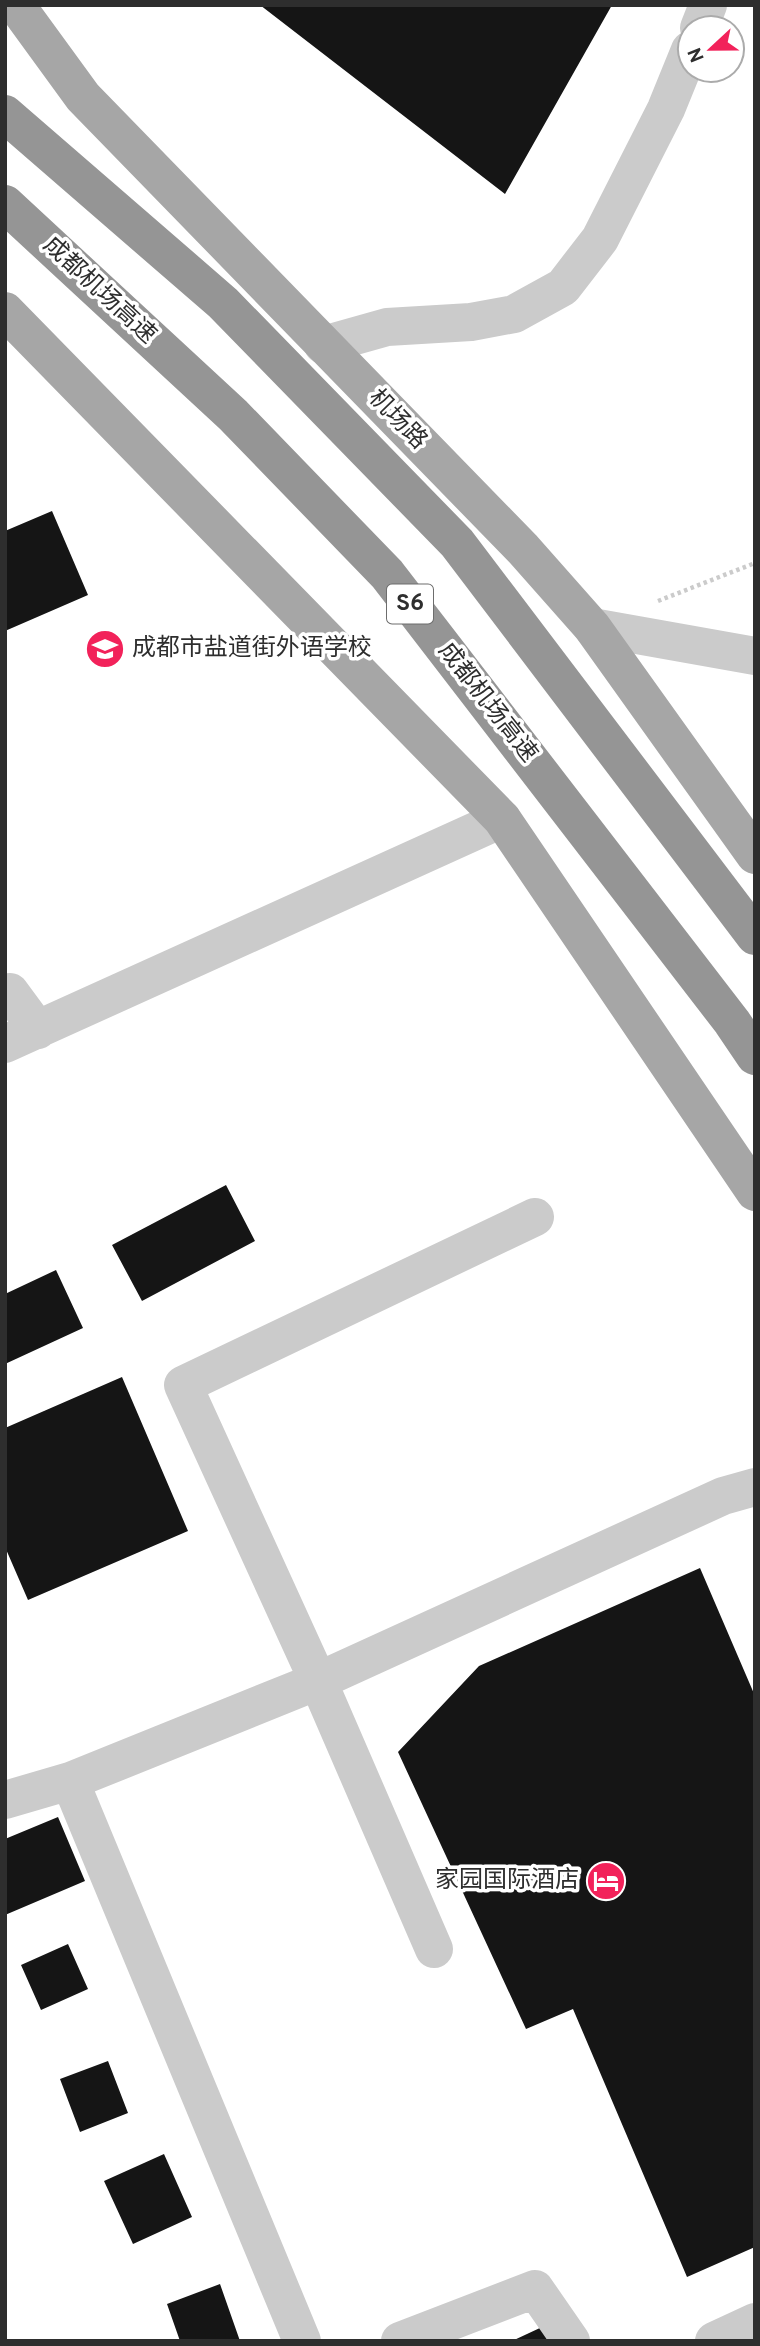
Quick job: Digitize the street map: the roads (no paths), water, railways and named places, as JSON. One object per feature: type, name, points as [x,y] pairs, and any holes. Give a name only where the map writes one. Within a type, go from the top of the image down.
[{"type":"highway","points":[[5,114],[223,303],[457,543],[755,936]]},
{"type":"highway","name":"成都机场高速","points":[[5,204],[233,415],[387,574],[732,1022],[755,1056]]},
{"type":"main road","name":"机场路","points":[[16,5],[83,97],[523,550],[592,627],[755,855]]},
{"type":"main road","points":[[8,321],[502,819],[755,1192]]},
{"type":"street","points":[[323,345],[387,327],[471,322],[514,314],[563,287],[600,239],[676,84]]},
{"type":"street","points":[[592,627],[755,656]]},
{"type":"street","points":[[5,994],[10,992],[21,1037],[502,819]]},
{"type":"street","points":[[434,1949],[318,1681],[183,1385],[535,1217]]},
{"type":"street","points":[[5,1800],[71,1781],[318,1681],[723,1496],[755,1488]]},
{"type":"street","points":[[71,1781],[302,2341]]},
{"type":"street","points":[[400,2341],[534,2289],[571,2341]]},
{"type":"street","points":[[714,2341],[755,2322]]},
{"type":"place","name":"成都市盐道街外语学校","points":[[105,649]]},
{"type":"place","name":"家园国际酒店","points":[[606,1881]]}]
